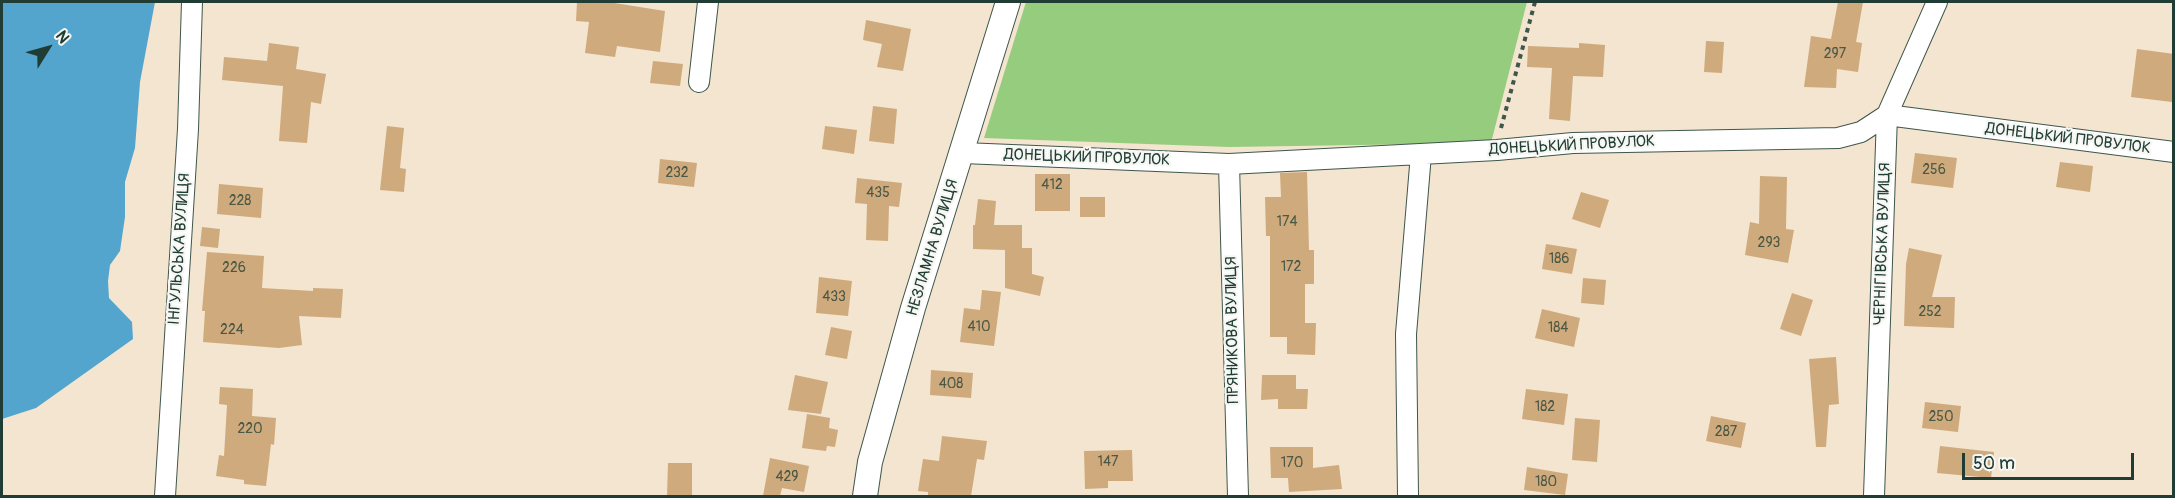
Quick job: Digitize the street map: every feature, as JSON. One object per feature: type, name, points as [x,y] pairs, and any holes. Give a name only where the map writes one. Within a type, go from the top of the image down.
[{"type":"street","name":"ІНГУЛЬСЬКА ВУЛИЦЯ","points":[[165,496],[188,129],[192,2]]},
{"type":"street","points":[[699,82],[708,2]]},
{"type":"street","name":"НЕЗЛАМНА ВУЛИЦЯ","points":[[865,496],[870,462],[910,319],[1008,2]]},
{"type":"street","name":"ЧЕРНІГІВСЬКА ВУЛИЦЯ","points":[[1874,496],[1887,115],[1937,2]]},
{"type":"street","name":"ДОНЕЦЬКИЙ ПРОВУЛОК","points":[[963,153],[1229,164],[1497,150],[1572,143],[1838,138],[1861,132],[1887,115],[2174,152]]},
{"type":"street","points":[[1408,496],[1406,334],[1421,154]]},
{"type":"street","name":"ПРЯНИКОВА ВУЛИЦЯ","points":[[1229,164],[1238,496]]},
{"type":"path","points":[[1497,150],[1535,2]]},
{"type":"green space","points":[[1026,2],[1527,2],[1491,143],[1229,147],[984,138]]},
{"type":"water","points":[[2,2],[155,2],[140,82],[135,148],[125,182],[125,217],[120,251],[110,265],[108,281],[109,298],[132,322],[133,339],[36,408],[2,419]]},
{"type":"building","points":[[577,2],[608,2],[665,11],[660,52],[617,46],[615,57],[585,53],[589,22],[576,21]]},
{"type":"building","points":[[1838,2],[1863,2],[1856,42],[1862,43],[1858,72],[1837,69],[1836,88],[1804,87],[1811,36],[1831,39]]},
{"type":"building","points":[[866,20],[911,29],[903,71],[877,67],[882,44],[863,40]]},
{"type":"building","points":[[1706,41],[1724,42],[1722,73],[1704,72]]},
{"type":"building","points":[[269,43],[299,47],[296,69],[326,74],[321,104],[311,102],[307,143],[279,141],[283,86],[222,80],[224,57],[267,61]]},
{"type":"building","points":[[1579,43],[1605,45],[1603,77],[1573,76],[1570,121],[1549,119],[1552,68],[1527,67],[1528,46],[1579,48]]},
{"type":"building","points":[[2137,49],[2174,54],[2172,102],[2131,97]]},
{"type":"building","points":[[653,61],[683,64],[680,86],[650,83]]},
{"type":"building","points":[[873,106],[897,109],[894,144],[869,141]]},
{"type":"building","points":[[387,126],[404,128],[400,168],[406,169],[404,192],[380,190]]},
{"type":"building","points":[[825,126],[857,130],[854,154],[822,149]]},
{"type":"building","points":[[1915,153],[1957,158],[1953,188],[1911,183]]},
{"type":"building","points":[[660,159],[697,163],[694,187],[658,183]]},
{"type":"building","points":[[2060,162],[2093,166],[2090,192],[2056,187]]},
{"type":"building","points":[[1307,172],[1309,250],[1314,250],[1314,284],[1305,284],[1305,323],[1316,323],[1315,355],[1287,354],[1287,337],[1270,337],[1270,236],[1266,236],[1265,197],[1281,197],[1280,173]]},
{"type":"building","points":[[1035,174],[1070,174],[1070,211],[1035,211]]},
{"type":"building","points":[[1760,176],[1787,177],[1786,229],[1794,230],[1788,263],[1745,255],[1750,222],[1759,224]]},
{"type":"building","points":[[857,178],[902,183],[899,207],[889,206],[888,241],[866,240],[867,204],[855,203]]},
{"type":"building","points":[[219,184],[263,188],[261,218],[217,214]]},
{"type":"building","points":[[1581,192],[1609,200],[1600,228],[1572,219]]},
{"type":"building","points":[[1080,197],[1105,197],[1105,217],[1080,217]]},
{"type":"building","points":[[978,199],[996,201],[994,225],[1022,225],[1022,248],[1032,248],[1032,274],[1044,277],[1040,296],[1005,288],[1005,250],[973,249],[973,225],[975,225]]},
{"type":"building","points":[[202,227],[220,229],[218,248],[200,246]]},
{"type":"building","points":[[1546,244],[1577,249],[1572,274],[1542,269]]},
{"type":"building","points":[[1909,248],[1942,255],[1932,297],[1955,297],[1954,328],[1904,326],[1906,264]]},
{"type":"building","points":[[207,252],[264,256],[262,288],[313,291],[313,288],[343,289],[341,318],[299,316],[302,345],[279,348],[203,342],[205,311],[202,311]]},
{"type":"building","points":[[819,277],[852,281],[848,316],[816,313]]},
{"type":"building","points":[[1583,278],[1606,280],[1604,305],[1581,303]]},
{"type":"building","points":[[982,290],[1001,292],[994,346],[960,342],[964,308],[980,310]]},
{"type":"building","points":[[1792,293],[1813,300],[1801,336],[1780,329]]},
{"type":"building","points":[[1542,309],[1580,318],[1574,347],[1535,338]]},
{"type":"building","points":[[831,327],[852,331],[847,359],[825,355]]},
{"type":"building","points":[[1836,357],[1839,404],[1829,405],[1826,447],[1816,447],[1809,359]]},
{"type":"building","points":[[931,370],[973,373],[971,398],[930,395]]},
{"type":"building","points":[[795,375],[828,382],[821,414],[788,410]]},
{"type":"building","points":[[1262,375],[1296,375],[1296,389],[1308,389],[1307,409],[1278,409],[1278,399],[1261,400]]},
{"type":"building","points":[[220,387],[253,389],[252,416],[276,418],[274,445],[271,444],[266,486],[244,484],[244,480],[216,476],[219,455],[224,456],[227,405],[219,404]]},
{"type":"building","points":[[1526,389],[1568,394],[1564,425],[1522,419]]},
{"type":"building","points":[[1925,402],[1961,406],[1958,432],[1922,428]]},
{"type":"building","points":[[807,414],[830,418],[829,428],[838,430],[835,447],[827,446],[826,451],[802,448]]},
{"type":"building","points":[[1711,416],[1746,423],[1741,448],[1706,441]]},
{"type":"building","points":[[1575,418],[1600,420],[1597,462],[1572,460]]},
{"type":"building","points":[[942,436],[987,441],[984,460],[977,459],[971,496],[928,496],[928,492],[918,491],[923,459],[939,461]]},
{"type":"building","points":[[1940,446],[1994,452],[1991,478],[1937,473]]},
{"type":"building","points":[[1270,447],[1313,447],[1313,468],[1339,465],[1342,489],[1289,492],[1288,478],[1271,478]]},
{"type":"building","points":[[1132,450],[1133,481],[1108,481],[1108,488],[1085,489],[1084,451]]},
{"type":"building","points":[[770,458],[809,466],[804,492],[782,488],[780,496],[763,496]]},
{"type":"building","points":[[668,463],[692,463],[692,496],[667,496]]},
{"type":"building","points":[[1527,467],[1568,474],[1565,495],[1524,490]]}]
